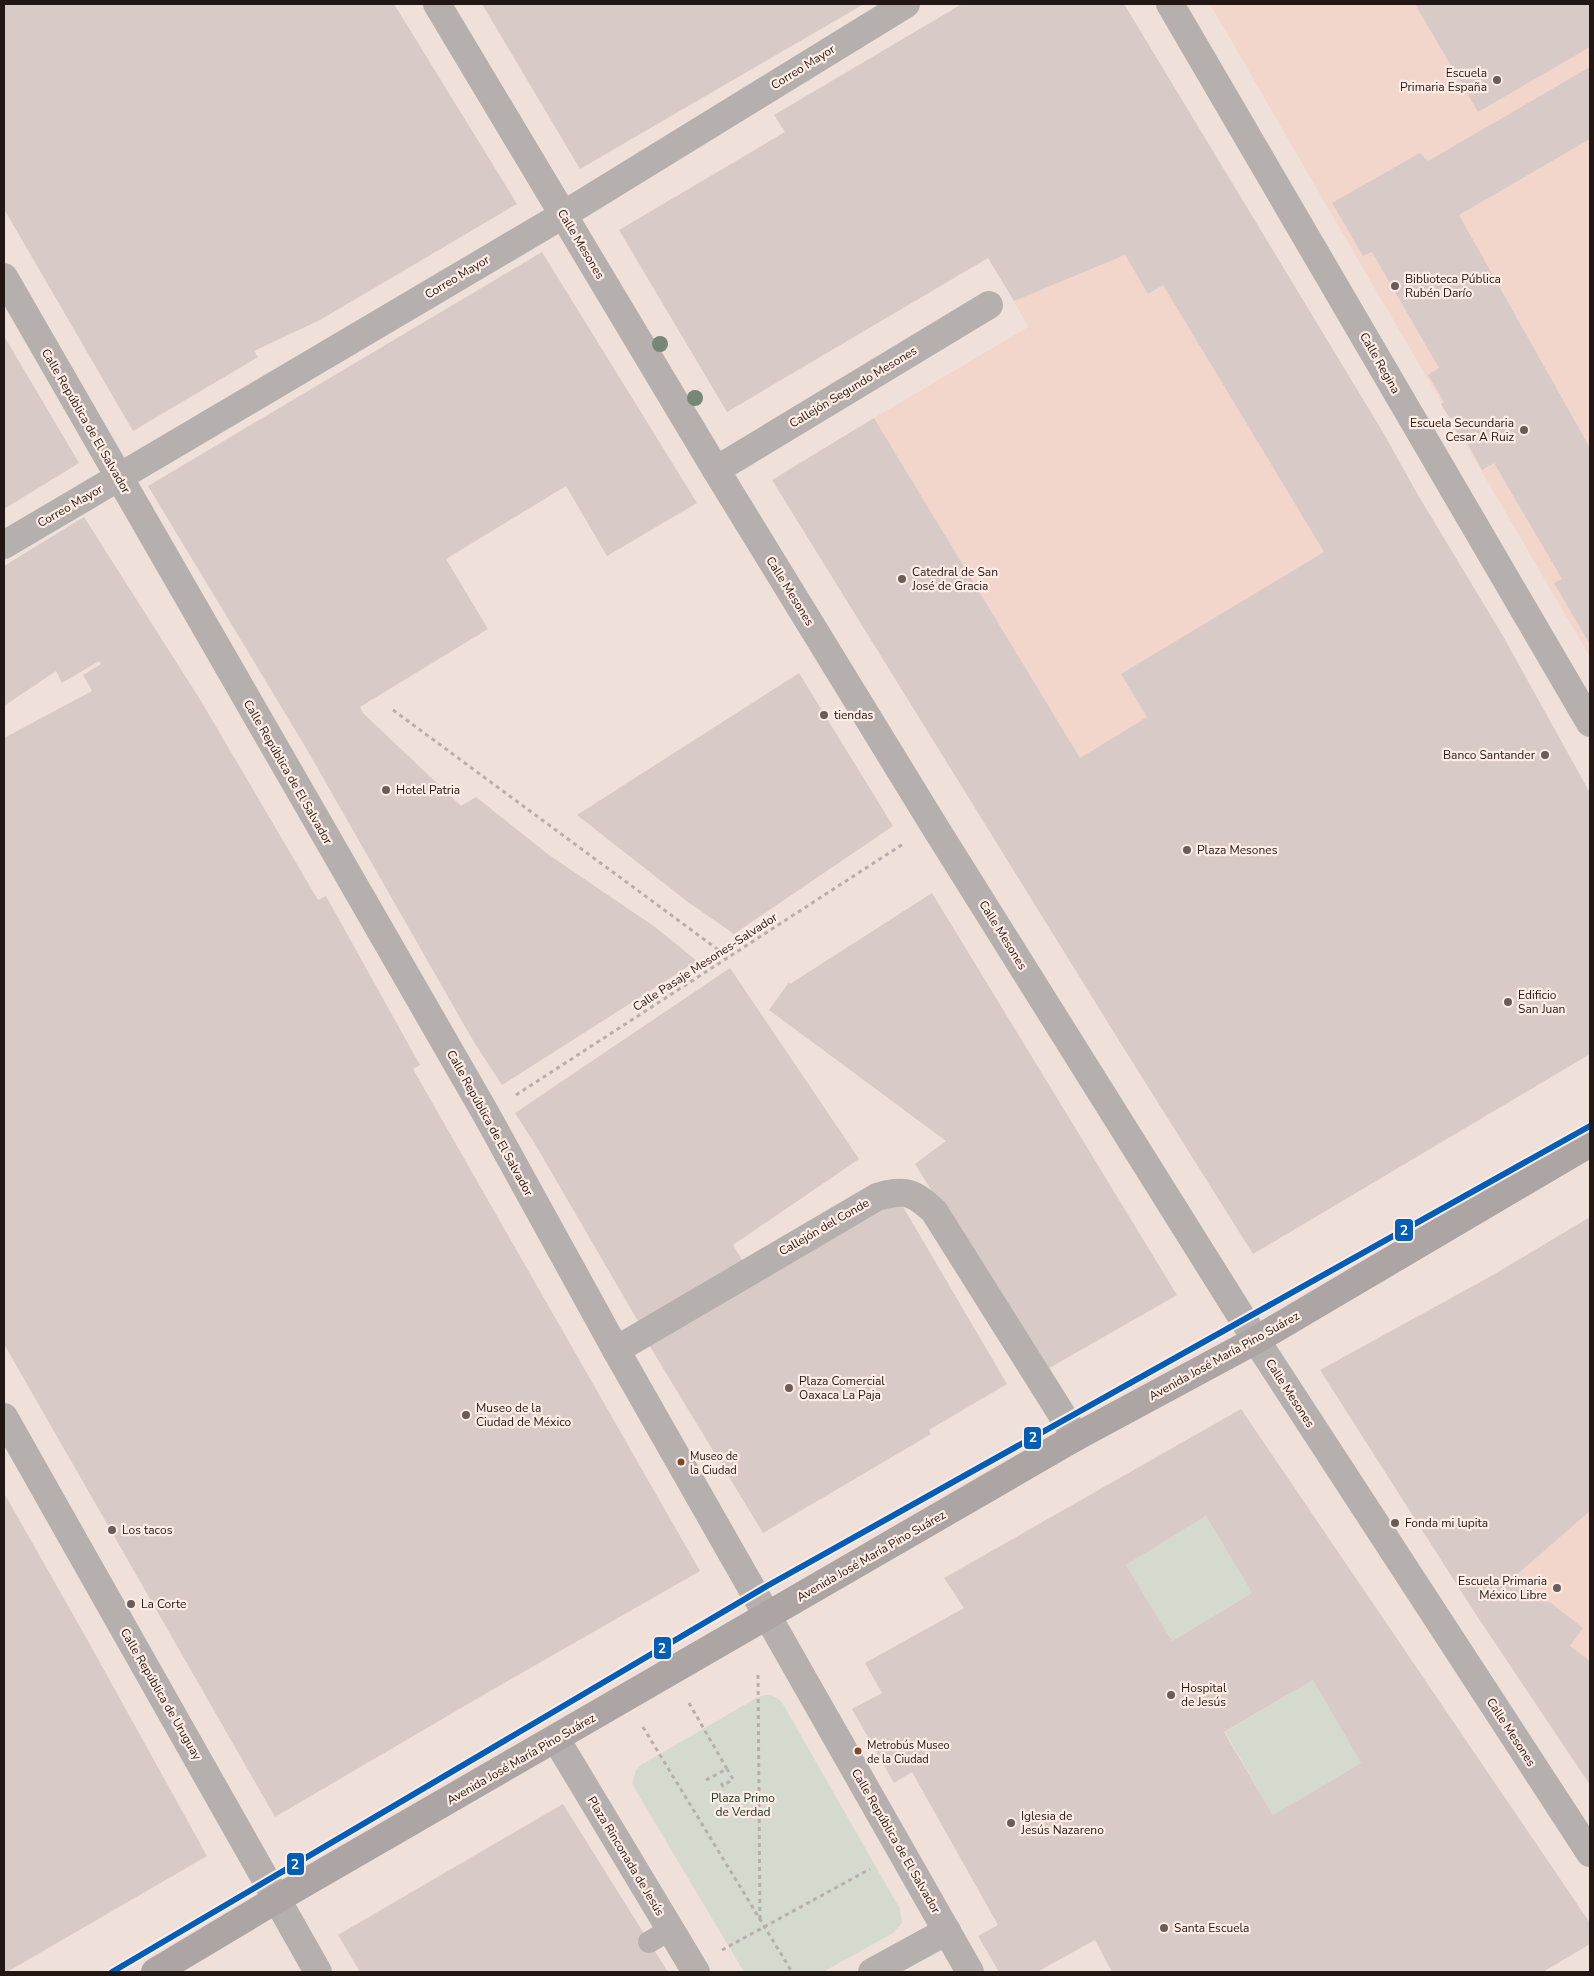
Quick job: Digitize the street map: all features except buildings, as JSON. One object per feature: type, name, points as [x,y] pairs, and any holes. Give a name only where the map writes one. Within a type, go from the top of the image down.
[{"type":"main road","name":"Avenida José María Pino Suárez","points":[[155,1972],[277,1899],[626,1699],[1076,1437],[1256,1340],[1590,1143]]},
{"type":"street","name":"Calle Mesones","points":[[437,4],[716,470],[933,824],[1256,1340],[1590,1853]]},
{"type":"street","name":"Correo Mayor","points":[[4,545],[563,214],[906,4]]},
{"type":"street","name":"Calle Regina","points":[[1170,4],[1590,723]]},
{"type":"street","name":"Calle República de El Salvador","points":[[4,277],[118,478],[486,1114],[763,1619],[970,1972]]},
{"type":"street","name":"Callejón Segundo Mesones","points":[[716,470],[990,305]]},
{"type":"street","name":"Callejón del Conde","points":[[616,1350],[877,1197],[897,1191],[918,1196],[934,1211],[1076,1437]]},
{"type":"street","name":"Calle República de Uruguay","points":[[5,1422],[318,1972]]},
{"type":"street","name":"Plaza Rinconada de Jesús","points":[[556,1739],[660,1936],[694,1969]]},
{"type":"street","points":[[872,1972],[947,1931]]},
{"type":"path","points":[[393,710],[728,957]]},
{"type":"path","name":"Calle Pasaje Mesones-Salvador","points":[[486,1114],[933,824]]},
{"type":"path","points":[[760,1922],[763,1619]]},
{"type":"path","points":[[671,1672],[734,1779],[723,1786],[721,1783]]},
{"type":"path","points":[[626,1699],[792,1972]]},
{"type":"path","points":[[704,1781],[727,1768]]},
{"type":"path","points":[[694,1969],[901,1852]]},
{"type":"shaded area","name":"Escuela Secundaria Cesar A Ruiz","points":[[1210,4],[1590,4],[1590,657],[1325,203]]},
{"type":"shaded area","points":[[1125,255],[1148,294],[1163,285],[1324,552],[1122,674],[1147,717],[1080,758],[874,418],[1028,327],[1014,301]]},
{"type":"shaded area","name":"Escuela Primaria México Libre","points":[[1590,1511],[1590,1661],[1570,1646],[1583,1628],[1551,1603],[1536,1598],[1513,1578]]},
{"type":"green space","points":[[1206,1516],[1252,1593],[1172,1641],[1126,1565]]},
{"type":"green space","points":[[1313,1680],[1361,1763],[1273,1815],[1225,1732]]},
{"type":"green space","name":"Plaza Primo de Verdad","points":[[765,1695],[775,1697],[783,1704],[900,1909],[902,1923],[893,1933],[823,1972],[744,1972],[632,1784],[636,1770],[641,1765],[758,1697]]},
{"type":"transit line","name":"2","points":[[112,1972],[767,1586],[1590,1126]]},
{"type":"place","name":"Escuela Primaria España","points":[[1497,80]]},
{"type":"place","name":"Biblioteca Pública Rubén Darío","points":[[1395,286]]},
{"type":"place","name":"Escuela Secundaria Cesar A Ruiz","points":[[1524,430]]},
{"type":"place","name":"Catedral de San José de Gracia","points":[[902,579]]},
{"type":"place","name":"tiendas","points":[[824,715]]},
{"type":"place","name":"Banco Santander","points":[[1545,755]]},
{"type":"place","name":"Hotel Patria","points":[[386,790]]},
{"type":"place","name":"Plaza Mesones","points":[[1187,850]]},
{"type":"place","name":"Edificio San Juan","points":[[1508,1002]]},
{"type":"place","name":"Plaza Comercial Oaxaca La Paja","points":[[789,1388]]},
{"type":"place","name":"Museo de la Ciudad de México","points":[[466,1415]]},
{"type":"place","name":"Museo de la Ciudad","points":[[681,1462]]},
{"type":"place","name":"Fonda mi lupita","points":[[1395,1523]]},
{"type":"place","name":"Los tacos","points":[[112,1530]]},
{"type":"place","name":"Escuela Primaria México Libre","points":[[1557,1588]]},
{"type":"place","name":"La Corte","points":[[131,1604]]},
{"type":"place","name":"Hospital de Jesús","points":[[1171,1695]]},
{"type":"place","name":"Metrobús Museo de la Ciudad","points":[[858,1751]]},
{"type":"place","name":"Iglesia de Jesús Nazareno","points":[[1011,1823]]},
{"type":"place","name":"Santa Escuela","points":[[1164,1928]]}]
